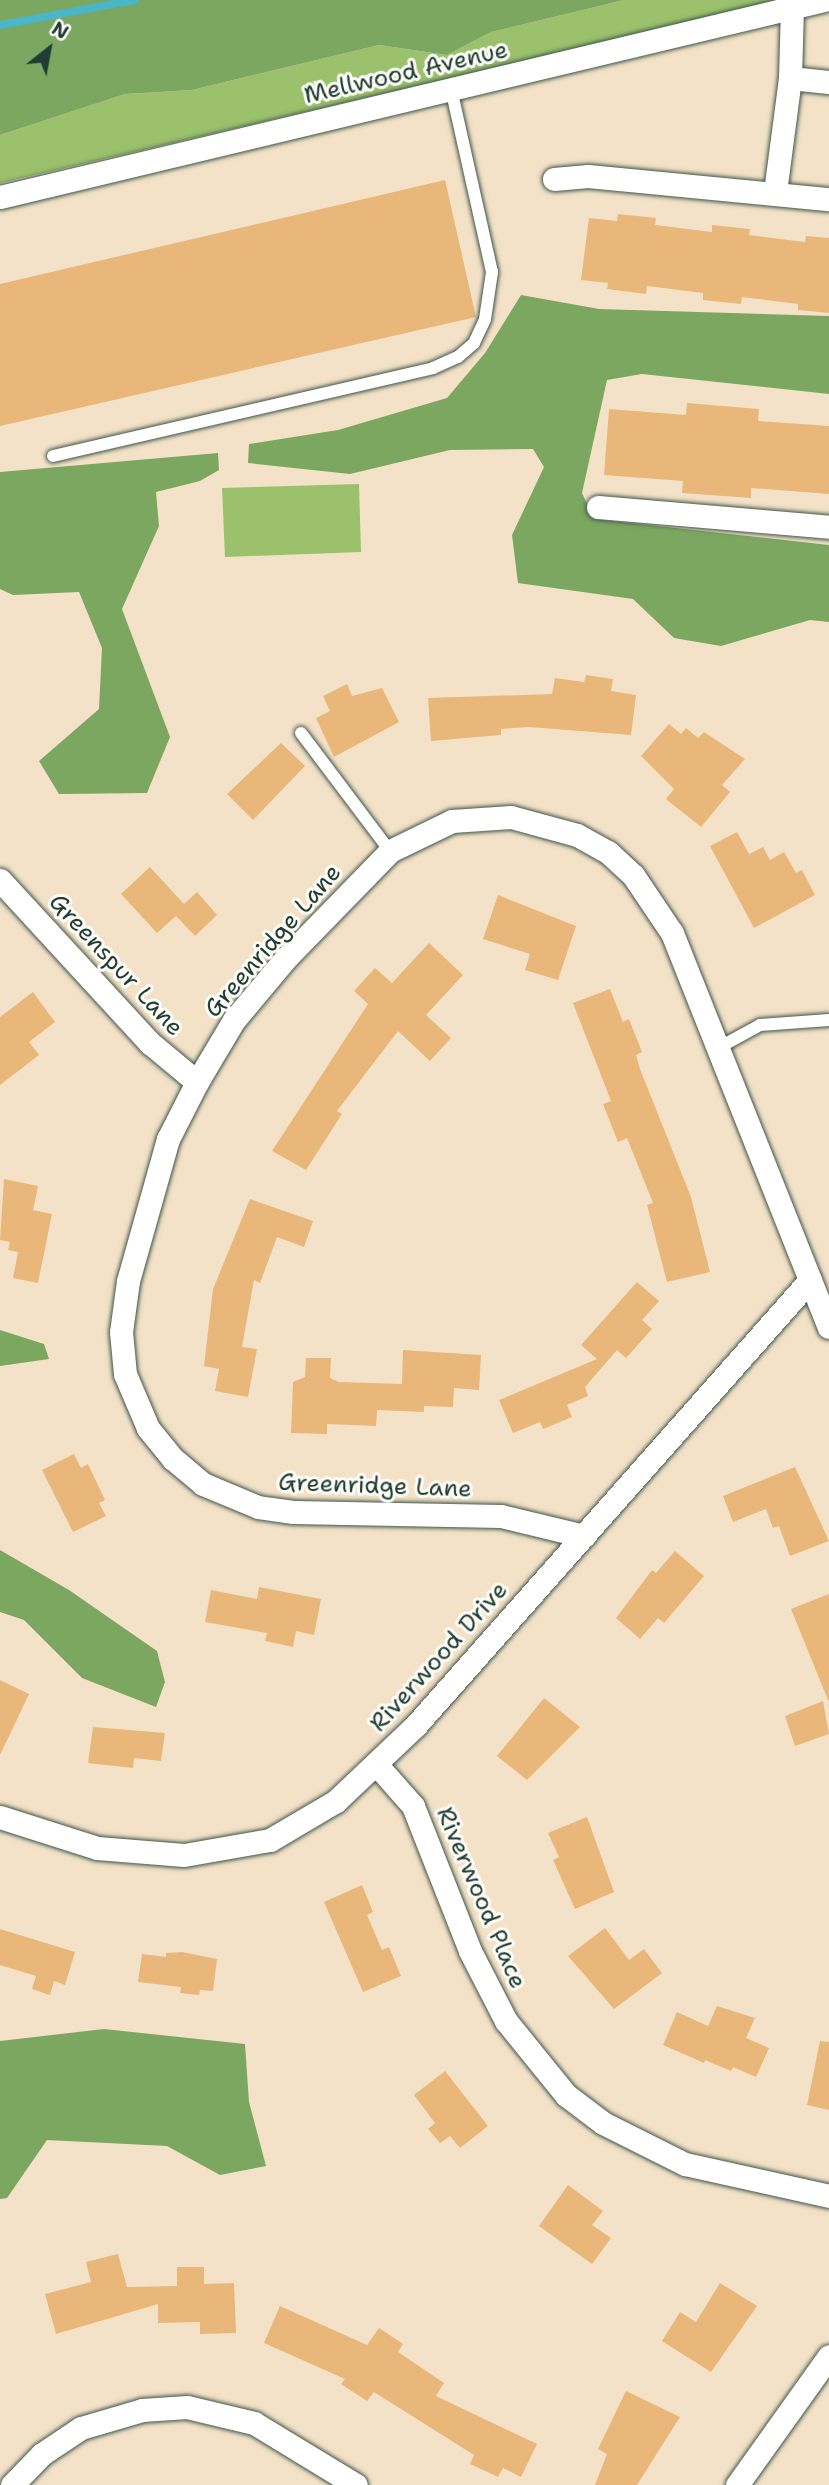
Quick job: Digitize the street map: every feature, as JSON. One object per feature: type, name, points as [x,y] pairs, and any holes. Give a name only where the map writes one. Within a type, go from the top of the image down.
[{"type":"street","name":"Mellwood Avenue","points":[[0,197],[824,0]]},
{"type":"street","points":[[775,192],[790,78],[792,7]]},
{"type":"street","points":[[790,78],[829,82]]},
{"type":"street","points":[[554,179],[588,176],[829,199]]},
{"type":"street","points":[[598,507],[829,527]]},
{"type":"street","name":"Greenridge Lane","points":[[584,1536],[501,1516],[293,1512],[258,1507],[203,1484],[160,1444],[136,1406],[125,1374],[122,1311],[168,1139],[197,1082],[234,1020],[286,958],[390,851],[428,829],[488,816],[555,827],[608,852],[658,907],[718,1048],[829,1327]]},
{"type":"street","name":"Greenspur Lane","points":[[0,880],[150,1042],[197,1082]]},
{"type":"street","name":"Riverwood Drive","points":[[0,1817],[97,1848],[184,1855],[253,1845],[287,1832],[336,1801],[376,1764],[584,1536],[810,1280]]},
{"type":"street","name":"Riverwood Place","points":[[376,1764],[413,1806],[470,1951],[506,2021],[566,2095],[603,2123],[685,2164],[829,2196]]},
{"type":"street","points":[[737,2485],[829,2357]]},
{"type":"street","points":[[12,2485],[41,2454],[81,2428],[142,2410],[176,2407],[210,2410],[254,2423],[356,2485]]},
{"type":"lane","points":[[53,456],[433,368],[458,357],[474,343],[485,319],[492,272],[451,89]]},
{"type":"lane","points":[[301,733],[390,851]]},
{"type":"lane","points":[[718,1048],[760,1025],[829,1020]]},
{"type":"green space","points":[[0,0],[624,0],[491,32],[447,55],[379,45],[192,90],[125,94],[0,135]]},
{"type":"green space","points":[[624,0],[786,0],[0,183],[0,135],[125,94],[192,90],[379,45],[447,55],[491,32]]},
{"type":"green space","points":[[521,295],[599,309],[829,316],[829,394],[642,374],[607,380],[582,493],[594,519],[829,545],[829,622],[810,620],[721,646],[674,638],[633,599],[518,583],[512,535],[544,467],[533,449],[450,450],[350,474],[248,463],[249,444],[338,430],[447,398],[485,353]]},
{"type":"green space","points":[[218,453],[219,470],[200,481],[156,492],[159,526],[122,609],[170,737],[147,793],[59,794],[39,761],[99,709],[102,648],[79,592],[13,595],[0,589],[0,472]]},
{"type":"green space","points":[[359,484],[361,552],[225,557],[222,488]]},
{"type":"green space","points":[[0,1330],[44,1344],[49,1359],[0,1366]]},
{"type":"green space","points":[[0,1550],[69,1590],[157,1651],[165,1682],[156,1707],[82,1678],[24,1620],[0,1612]]},
{"type":"green space","points":[[104,2029],[245,2044],[249,2102],[266,2166],[220,2175],[167,2146],[47,2140],[7,2198],[0,2199],[0,2041]]},
{"type":"building","points":[[445,180],[476,317],[0,426],[0,284]]},
{"type":"building","points":[[618,214],[656,218],[655,225],[712,232],[712,225],[750,229],[749,235],[805,242],[806,236],[829,238],[829,313],[798,310],[798,304],[742,297],[741,304],[703,300],[703,293],[647,286],[646,294],[607,289],[608,283],[581,280],[589,218],[617,221]]},
{"type":"building","points":[[687,403],[759,409],[758,421],[829,426],[829,494],[751,488],[751,498],[682,493],[683,481],[604,475],[609,409],[686,415]]},
{"type":"building","points":[[586,675],[613,679],[611,691],[636,695],[631,735],[529,727],[501,729],[501,735],[431,741],[428,698],[552,694],[555,678],[584,682]]},
{"type":"building","points":[[347,684],[352,696],[382,688],[399,722],[334,757],[316,718],[330,711],[323,696]]},
{"type":"building","points":[[669,724],[681,734],[686,728],[698,738],[704,732],[745,759],[722,785],[730,792],[701,827],[666,799],[674,789],[641,756]]},
{"type":"building","points":[[281,743],[305,766],[253,820],[227,794]]},
{"type":"building","points":[[737,832],[749,854],[763,847],[770,860],[784,852],[796,873],[802,870],[815,895],[754,928],[710,846]]},
{"type":"building","points":[[150,867],[184,904],[197,892],[217,915],[195,936],[176,916],[157,933],[121,894]]},
{"type":"building","points":[[498,895],[576,926],[558,980],[525,970],[530,954],[483,939]]},
{"type":"building","points":[[429,943],[463,975],[426,1015],[451,1038],[430,1061],[398,1031],[337,1111],[342,1114],[306,1170],[272,1151],[368,1004],[354,991],[375,968],[392,983]]},
{"type":"building","points":[[610,989],[623,1022],[629,1019],[642,1052],[636,1055],[640,1069],[691,1197],[710,1272],[667,1282],[647,1205],[653,1203],[627,1138],[618,1142],[603,1104],[611,1101],[573,1003]]},
{"type":"building","points":[[33,992],[55,1022],[29,1042],[39,1055],[0,1085],[0,1017]]},
{"type":"building","points":[[4,1179],[38,1186],[33,1210],[52,1214],[38,1283],[13,1278],[18,1252],[8,1250],[10,1242],[0,1240]]},
{"type":"building","points":[[250,1199],[313,1221],[304,1247],[277,1237],[260,1283],[254,1280],[242,1347],[257,1349],[248,1397],[215,1391],[219,1369],[204,1366],[213,1289]]},
{"type":"building","points":[[637,1282],[659,1301],[642,1320],[652,1329],[626,1358],[617,1350],[585,1387],[588,1396],[567,1405],[572,1417],[543,1429],[540,1422],[513,1433],[499,1400],[597,1359],[581,1345]]},
{"type":"building","points":[[403,1350],[481,1355],[479,1390],[454,1388],[453,1407],[424,1406],[424,1412],[377,1410],[376,1426],[327,1424],[327,1434],[291,1433],[293,1382],[305,1377],[306,1358],[331,1358],[330,1378],[339,1382],[402,1384]]},
{"type":"building","points":[[74,1454],[81,1468],[88,1464],[105,1500],[99,1503],[106,1516],[73,1532],[42,1470]]},
{"type":"building","points":[[795,1467],[829,1541],[790,1556],[779,1526],[773,1528],[766,1509],[733,1522],[723,1496]]},
{"type":"building","points":[[675,1551],[704,1576],[664,1623],[658,1618],[640,1639],[616,1618],[652,1570],[656,1573]]},
{"type":"building","points":[[259,1587],[321,1599],[314,1635],[296,1631],[293,1647],[265,1641],[267,1633],[205,1622],[211,1590],[257,1599]]},
{"type":"building","points":[[829,1594],[829,1700],[828,1700],[791,1609]]},
{"type":"building","points":[[0,1680],[29,1694],[0,1755]]},
{"type":"building","points":[[544,1698],[580,1727],[527,1780],[497,1756]]},
{"type":"building","points":[[823,1701],[829,1734],[795,1746],[785,1716]]},
{"type":"building","points":[[93,1727],[165,1733],[161,1761],[134,1758],[133,1768],[88,1763]]},
{"type":"building","points":[[587,1817],[614,1892],[575,1909],[553,1860],[559,1857],[548,1833]]},
{"type":"building","points":[[362,1885],[373,1912],[367,1915],[382,1950],[389,1947],[401,1976],[363,1992],[324,1902]]},
{"type":"building","points":[[605,1928],[629,1960],[644,1949],[662,1973],[614,2009],[568,1956]]},
{"type":"building","points":[[0,1929],[75,1952],[65,1985],[54,1981],[50,1995],[32,1989],[36,1976],[0,1965]]},
{"type":"building","points":[[182,1952],[217,1959],[213,1991],[200,1990],[199,1995],[180,1993],[181,1987],[138,1982],[142,1954],[166,1957],[166,1953]]},
{"type":"building","points":[[717,2006],[755,2018],[746,2038],[769,2048],[756,2077],[733,2067],[731,2071],[705,2060],[704,2063],[663,2045],[677,2012],[708,2026]]},
{"type":"building","points":[[820,2041],[829,2042],[829,2110],[807,2105]]},
{"type":"building","points":[[445,2071],[488,2126],[460,2148],[450,2136],[440,2143],[428,2129],[435,2123],[414,2095]]},
{"type":"building","points":[[568,2185],[603,2211],[592,2225],[611,2238],[592,2264],[539,2226]]},
{"type":"building","points":[[118,2254],[127,2287],[177,2286],[177,2267],[204,2267],[204,2284],[234,2283],[236,2333],[200,2334],[200,2322],[158,2323],[158,2304],[56,2334],[45,2294],[91,2282],[86,2262]]},
{"type":"building","points":[[720,2283],[757,2306],[711,2372],[662,2341],[680,2312],[696,2322]]},
{"type":"building","points":[[280,2306],[367,2345],[379,2328],[403,2344],[398,2352],[444,2383],[436,2396],[537,2444],[521,2477],[503,2468],[498,2477],[470,2464],[474,2455],[374,2392],[367,2401],[341,2384],[345,2379],[264,2343]]},
{"type":"building","points":[[626,2391],[680,2417],[637,2485],[595,2485],[607,2454],[598,2449]]},
{"type":"waterway","points":[[0,25],[135,0]]}]
